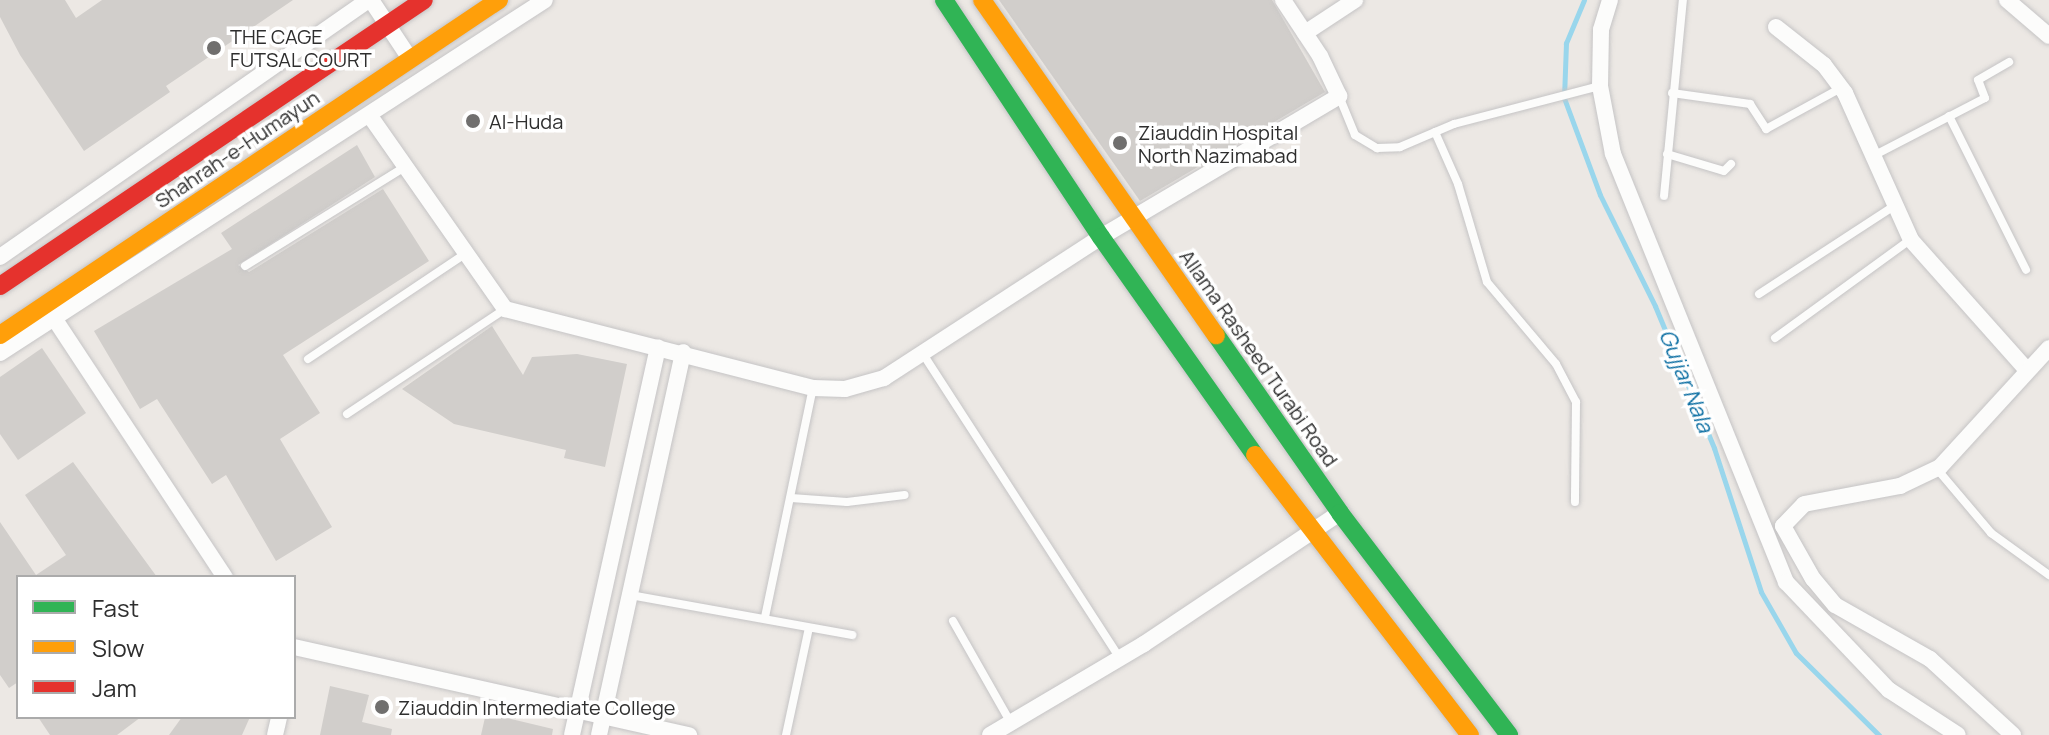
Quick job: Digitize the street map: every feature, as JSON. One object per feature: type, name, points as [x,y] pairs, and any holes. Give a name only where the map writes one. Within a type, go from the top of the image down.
[{"type":"main road","name":"Shahrah-e-Humayun","points":[[0,286],[424,0]]},
{"type":"main road","name":"Shahrah-e-Humayun","points":[[0,335],[499,0]]},
{"type":"main road","points":[[944,0],[1101,237],[1310,533],[1470,735]]},
{"type":"main road","name":"Allama Rasheed Turabi Road","points":[[982,0],[1340,513],[1509,735]]},
{"type":"main road","points":[[1427,682],[1453,661]]},
{"type":"street","points":[[19,272],[2,253],[370,0],[410,59]]},
{"type":"street","points":[[0,353],[52,315],[370,116],[545,0]]},
{"type":"street","points":[[370,116],[403,168],[505,309],[683,352],[813,388],[845,389],[884,378],[1101,237],[1339,96],[1283,0]]},
{"type":"street","points":[[1305,33],[1355,0]]},
{"type":"street","points":[[1610,0],[1601,30],[1600,86],[1616,163],[1786,582],[1889,690],[1958,735]]},
{"type":"street","points":[[2007,0],[2049,36]]},
{"type":"street","points":[[1776,27],[1824,65],[1841,88],[1911,240],[2026,369]]},
{"type":"street","points":[[52,315],[224,575]]},
{"type":"street","points":[[572,735],[658,347]]},
{"type":"street","points":[[2013,735],[1930,659],[1835,605],[1813,579],[1783,526],[1804,504],[1900,486],[1936,469],[2026,369],[2049,348]]},
{"type":"street","points":[[599,735],[683,352]]},
{"type":"street","points":[[990,735],[1120,658],[1340,513]]},
{"type":"street","points":[[296,647],[689,735]]},
{"type":"lane","points":[[1664,196],[1683,0]]},
{"type":"lane","points":[[1872,157],[1985,98],[1978,80],[2009,62]]},
{"type":"lane","points":[[1339,96],[1355,135],[1377,148],[1400,147],[1435,132],[1538,99],[1600,86]]},
{"type":"lane","points":[[1672,93],[1750,104],[1766,129],[1841,88]]},
{"type":"lane","points":[[1949,116],[2026,270]]},
{"type":"lane","points":[[1435,132],[1458,184],[1487,282],[1556,364],[1576,402],[1575,502]]},
{"type":"lane","points":[[1667,154],[1724,171],[1731,164]]},
{"type":"lane","points":[[245,266],[403,168]]},
{"type":"lane","points":[[1759,294],[1894,206]]},
{"type":"lane","points":[[1775,338],[1911,240]]},
{"type":"lane","points":[[308,359],[465,254]]},
{"type":"lane","points":[[347,414],[505,309]]},
{"type":"lane","points":[[923,354],[1120,658]]},
{"type":"lane","points":[[765,617],[813,388]]},
{"type":"lane","points":[[1936,469],[1991,533],[2049,575]]},
{"type":"lane","points":[[791,498],[847,502],[905,495]]},
{"type":"lane","points":[[630,595],[852,635]]},
{"type":"lane","points":[[953,621],[1011,723]]},
{"type":"lane","points":[[786,735],[809,628]]},
{"type":"building","points":[[0,0],[65,0],[76,18],[102,0],[293,0],[166,86],[170,92],[84,151],[20,55],[0,17]]},
{"type":"building","points":[[999,0],[1272,0],[1325,92],[1140,201]]},
{"type":"building","points":[[357,145],[375,177],[238,265],[249,272],[383,189],[429,261],[283,355],[320,413],[280,439],[332,527],[276,561],[226,475],[212,484],[157,399],[140,409],[94,331],[232,249],[221,233]]},
{"type":"building","points":[[492,326],[523,375],[532,357],[577,354],[627,364],[605,467],[564,458],[566,450],[454,424],[402,389]]},
{"type":"building","points":[[42,348],[86,413],[18,460],[0,434],[0,377]]},
{"type":"building","points":[[73,462],[156,575],[36,575],[66,555],[25,495]]},
{"type":"building","points":[[0,522],[36,575],[16,575],[16,683],[9,688],[0,675]]},
{"type":"building","points":[[330,686],[369,695],[362,722],[392,729],[391,735],[320,735]]},
{"type":"building","points":[[486,713],[553,729],[552,735],[481,735]]},
{"type":"building","points":[[39,719],[138,719],[117,735],[50,735]]},
{"type":"building","points":[[181,719],[249,719],[242,735],[169,735]]},
{"type":"waterway","name":"Gujjar Nala","points":[[1584,0],[1566,43],[1564,98],[1600,195],[1655,306],[1714,448],[1761,592],[1796,653],[1879,735]]},
{"type":"traffic: fast","points":[[944,0],[1101,237],[1255,455]]},
{"type":"traffic: fast","points":[[1216,335],[1340,513],[1509,735]]},
{"type":"traffic: slow","points":[[0,335],[499,0]]},
{"type":"traffic: slow","points":[[982,0],[1216,335]]},
{"type":"traffic: slow","points":[[1255,455],[1470,735]]},
{"type":"traffic: jam","points":[[0,286],[424,0]]},
{"type":"place","name":"THE CAGE FUTSAL COURT","points":[[214,48]]},
{"type":"place","name":"Al-Huda","points":[[473,121]]},
{"type":"place","name":"Ziauddin Hospital North Nazimabad","points":[[1120,143]]},
{"type":"place","name":"Ziauddin Intermediate College","points":[[382,707]]}]
